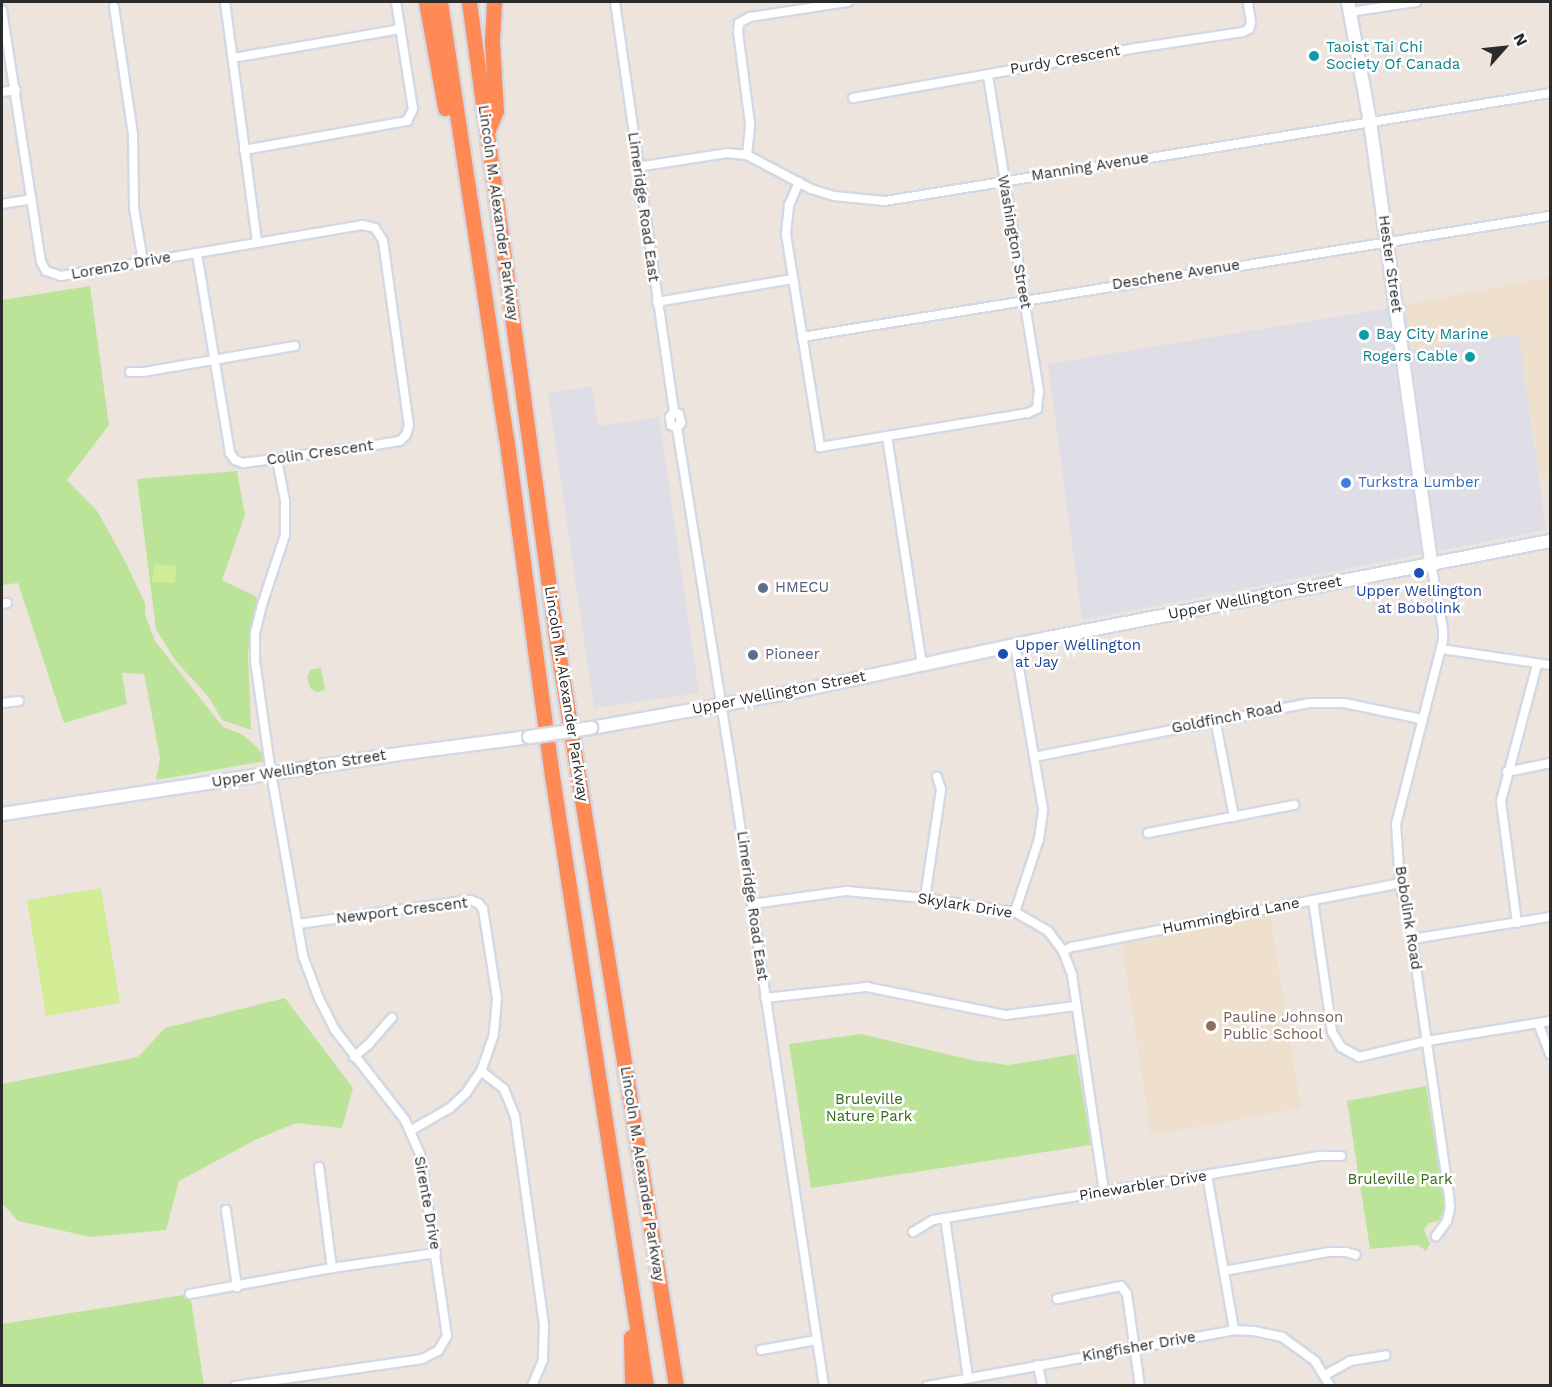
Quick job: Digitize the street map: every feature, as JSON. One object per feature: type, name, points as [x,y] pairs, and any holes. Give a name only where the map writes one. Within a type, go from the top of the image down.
[{"type":"highway","points":[[426,2],[453,147],[465,174]]},
{"type":"highway","name":"Lincoln M. Alexander Parkway","points":[[440,2],[506,436],[552,776],[646,1386]]},
{"type":"highway","name":"Lincoln M. Alexander Parkway","points":[[469,2],[556,644],[676,1386]]},
{"type":"highway","points":[[487,132],[496,111],[492,41],[494,2]]},
{"type":"highway","points":[[653,1240],[663,1266],[686,1386]]},
{"type":"highway","points":[[632,1386],[630,1332],[635,1307]]},
{"type":"main road","name":"Hester Street","points":[[1349,7],[1370,122],[1388,241],[1431,564]]},
{"type":"main road","name":"Upper Wellington Street","points":[[2,814],[591,728],[721,705],[1551,541]]},
{"type":"street","points":[[225,2],[257,243]]},
{"type":"street","points":[[244,150],[407,121],[413,110],[396,2]]},
{"type":"street","name":"Limeridge Road East","points":[[615,2],[674,412],[679,414],[681,423],[676,428],[752,904],[824,1386]]},
{"type":"street","points":[[747,155],[750,124],[738,32],[739,23],[750,17],[848,2]]},
{"type":"street","name":"Purdy Crescent","points":[[853,98],[1131,48],[1243,32],[1249,29],[1251,22],[1248,2]]},
{"type":"street","points":[[1349,7],[1416,2]]},
{"type":"street","points":[[114,7],[133,134],[134,208],[143,262]]},
{"type":"street","name":"Lorenzo Drive","points":[[2,10],[41,262],[51,274],[61,276],[362,225],[378,230]]},
{"type":"street","points":[[233,58],[401,29]]},
{"type":"street","name":"Washington Street","points":[[887,436],[1028,413],[1037,409],[1039,391],[1003,182],[988,75]]},
{"type":"street","points":[[2,92],[16,90]]},
{"type":"street","name":"Manning Avenue","points":[[637,167],[718,154],[747,155],[799,182],[834,196],[885,201],[1551,93]]},
{"type":"street","points":[[799,182],[789,205],[786,226],[820,447],[887,436],[922,664]]},
{"type":"street","points":[[2,204],[32,199]]},
{"type":"street","name":"Deschene Avenue","points":[[802,337],[1024,299],[1551,216]]},
{"type":"street","name":"Colin Crescent","points":[[197,253],[230,453],[235,460],[243,463],[277,460],[390,443],[400,441],[406,435],[410,425],[383,241],[378,230]]},
{"type":"street","points":[[657,302],[793,279]]},
{"type":"street","points":[[130,372],[144,372],[295,346]]},
{"type":"street","name":"Sirente Drive","points":[[235,1386],[300,1374],[364,1368],[422,1359],[438,1351],[447,1336],[420,1154],[410,1131],[395,1107],[335,1030],[319,999],[303,956],[271,773],[255,661],[255,633],[285,535],[285,501],[277,460]]},
{"type":"street","name":"Bobolink Road","points":[[1431,564],[1443,630],[1441,649],[1421,719],[1396,824],[1400,883],[1412,939],[1450,1208],[1447,1221],[1436,1236]]},
{"type":"street","points":[[1015,646],[1043,809],[1039,839],[1015,912]]},
{"type":"street","points":[[1441,649],[1537,665],[1551,665]]},
{"type":"street","points":[[1517,923],[1501,811],[1507,772],[1537,665]]},
{"type":"street","points":[[2,703],[18,701]]},
{"type":"street","name":"Goldfinch Road","points":[[1034,757],[1308,703],[1356,705],[1421,719]]},
{"type":"street","points":[[1215,720],[1234,817]]},
{"type":"street","points":[[1507,772],[1551,764]]},
{"type":"street","points":[[925,898],[941,789],[937,777]]},
{"type":"street","points":[[1148,833],[1294,805]]},
{"type":"street","name":"Hummingbird Lane","points":[[1063,951],[1072,947],[1400,883]]},
{"type":"street","name":"Skylark Drive","points":[[752,904],[846,891],[925,898],[1015,912],[1048,931],[1063,951],[1072,975],[1104,1192]]},
{"type":"street","name":"Newport Crescent","points":[[298,924],[470,900],[478,903],[483,909],[497,998],[494,1034],[481,1070],[466,1092],[450,1108],[410,1131]]},
{"type":"street","points":[[1313,900],[1332,1032],[1341,1047],[1359,1057],[1427,1041],[1551,1021]]},
{"type":"street","points":[[1412,939],[1551,917]]},
{"type":"street","points":[[765,998],[867,987],[1006,1015],[1075,1006]]},
{"type":"street","points":[[354,1057],[392,1018]]},
{"type":"street","points":[[1538,1023],[1551,1054]]},
{"type":"street","points":[[481,1070],[504,1089],[515,1116],[544,1326],[543,1360],[532,1386]]},
{"type":"street","name":"Pinewarbler Drive","points":[[913,1232],[922,1225],[945,1218],[1321,1156],[1341,1156]]},
{"type":"street","points":[[319,1167],[332,1268]]},
{"type":"street","points":[[1207,1175],[1234,1330]]},
{"type":"street","points":[[226,1210],[237,1287]]},
{"type":"street","points":[[945,1218],[968,1378]]},
{"type":"street","points":[[1224,1271],[1329,1252],[1346,1252],[1356,1255]]},
{"type":"street","points":[[190,1294],[332,1268],[436,1253]]},
{"type":"street","points":[[1057,1299],[1120,1286],[1127,1294],[1140,1386]]},
{"type":"street","name":"Kingfisher Drive","points":[[927,1386],[1234,1330],[1254,1331],[1282,1337],[1315,1361],[1330,1386]]},
{"type":"street","points":[[761,1350],[816,1340]]},
{"type":"street","points":[[1325,1375],[1350,1361],[1386,1355]]},
{"type":"street","points":[[1038,1365],[1042,1386]]},
{"type":"street","points":[[300,1374],[302,1386]]},
{"type":"shaded area","points":[[1550,277],[1550,477],[1540,479],[1519,334],[1411,350],[1407,305]]},
{"type":"shaded area","points":[[1407,305],[1411,350],[1519,334],[1546,530],[1082,620],[1048,364]]},
{"type":"shaded area","points":[[592,386],[598,426],[659,417],[699,693],[594,708],[548,393]]},
{"type":"shaded area","name":"Pauline Johnson Public School","points":[[1270,915],[1301,1108],[1151,1135],[1122,943]]},
{"type":"green space","points":[[90,286],[109,425],[67,480],[97,511],[124,559],[145,603],[145,614],[155,641],[223,727],[242,734],[259,749],[266,761],[156,780],[160,758],[144,674],[122,673],[127,704],[64,723],[18,583],[2,585],[2,300]]},
{"type":"green space","points":[[237,471],[245,515],[222,580],[257,597],[248,653],[251,730],[222,720],[210,699],[175,660],[156,629],[137,479]]},
{"type":"green space","points":[[155,564],[176,566],[175,583],[152,582]]},
{"type":"green space","points":[[321,668],[325,690],[316,692],[310,688],[307,677],[310,670]]},
{"type":"green space","points":[[101,888],[120,1003],[46,1016],[27,900]]},
{"type":"green space","points":[[285,998],[353,1088],[342,1128],[296,1123],[255,1140],[179,1181],[166,1230],[91,1237],[18,1221],[2,1203],[2,1084],[138,1057],[165,1028]]},
{"type":"green space","name":"Bruleville Nature Park","points":[[861,1034],[972,1060],[1008,1065],[1076,1054],[1091,1145],[811,1188],[789,1044]]},
{"type":"green space","name":"Bruleville Park","points":[[1426,1086],[1445,1207],[1439,1221],[1429,1223],[1424,1230],[1430,1244],[1426,1251],[1418,1245],[1370,1249],[1347,1101]]},
{"type":"green space","points":[[190,1294],[204,1385],[2,1386],[2,1324]]},
{"type":"place","name":"Taoist Tai Chi Society Of Canada","points":[[1314,56]]},
{"type":"place","name":"Bay City Marine","points":[[1364,335]]},
{"type":"place","name":"Rogers Cable","points":[[1470,357]]},
{"type":"place","name":"Turkstra Lumber","points":[[1346,483]]},
{"type":"place","name":"Upper Wellington at Bobolink","points":[[1419,573]]},
{"type":"place","name":"HMECU","points":[[763,588]]},
{"type":"place","name":"Upper Wellington at Jay","points":[[1003,654]]},
{"type":"place","name":"Pioneer","points":[[753,655]]},
{"type":"place","name":"Pauline Johnson Public School","points":[[1211,1026]]}]
